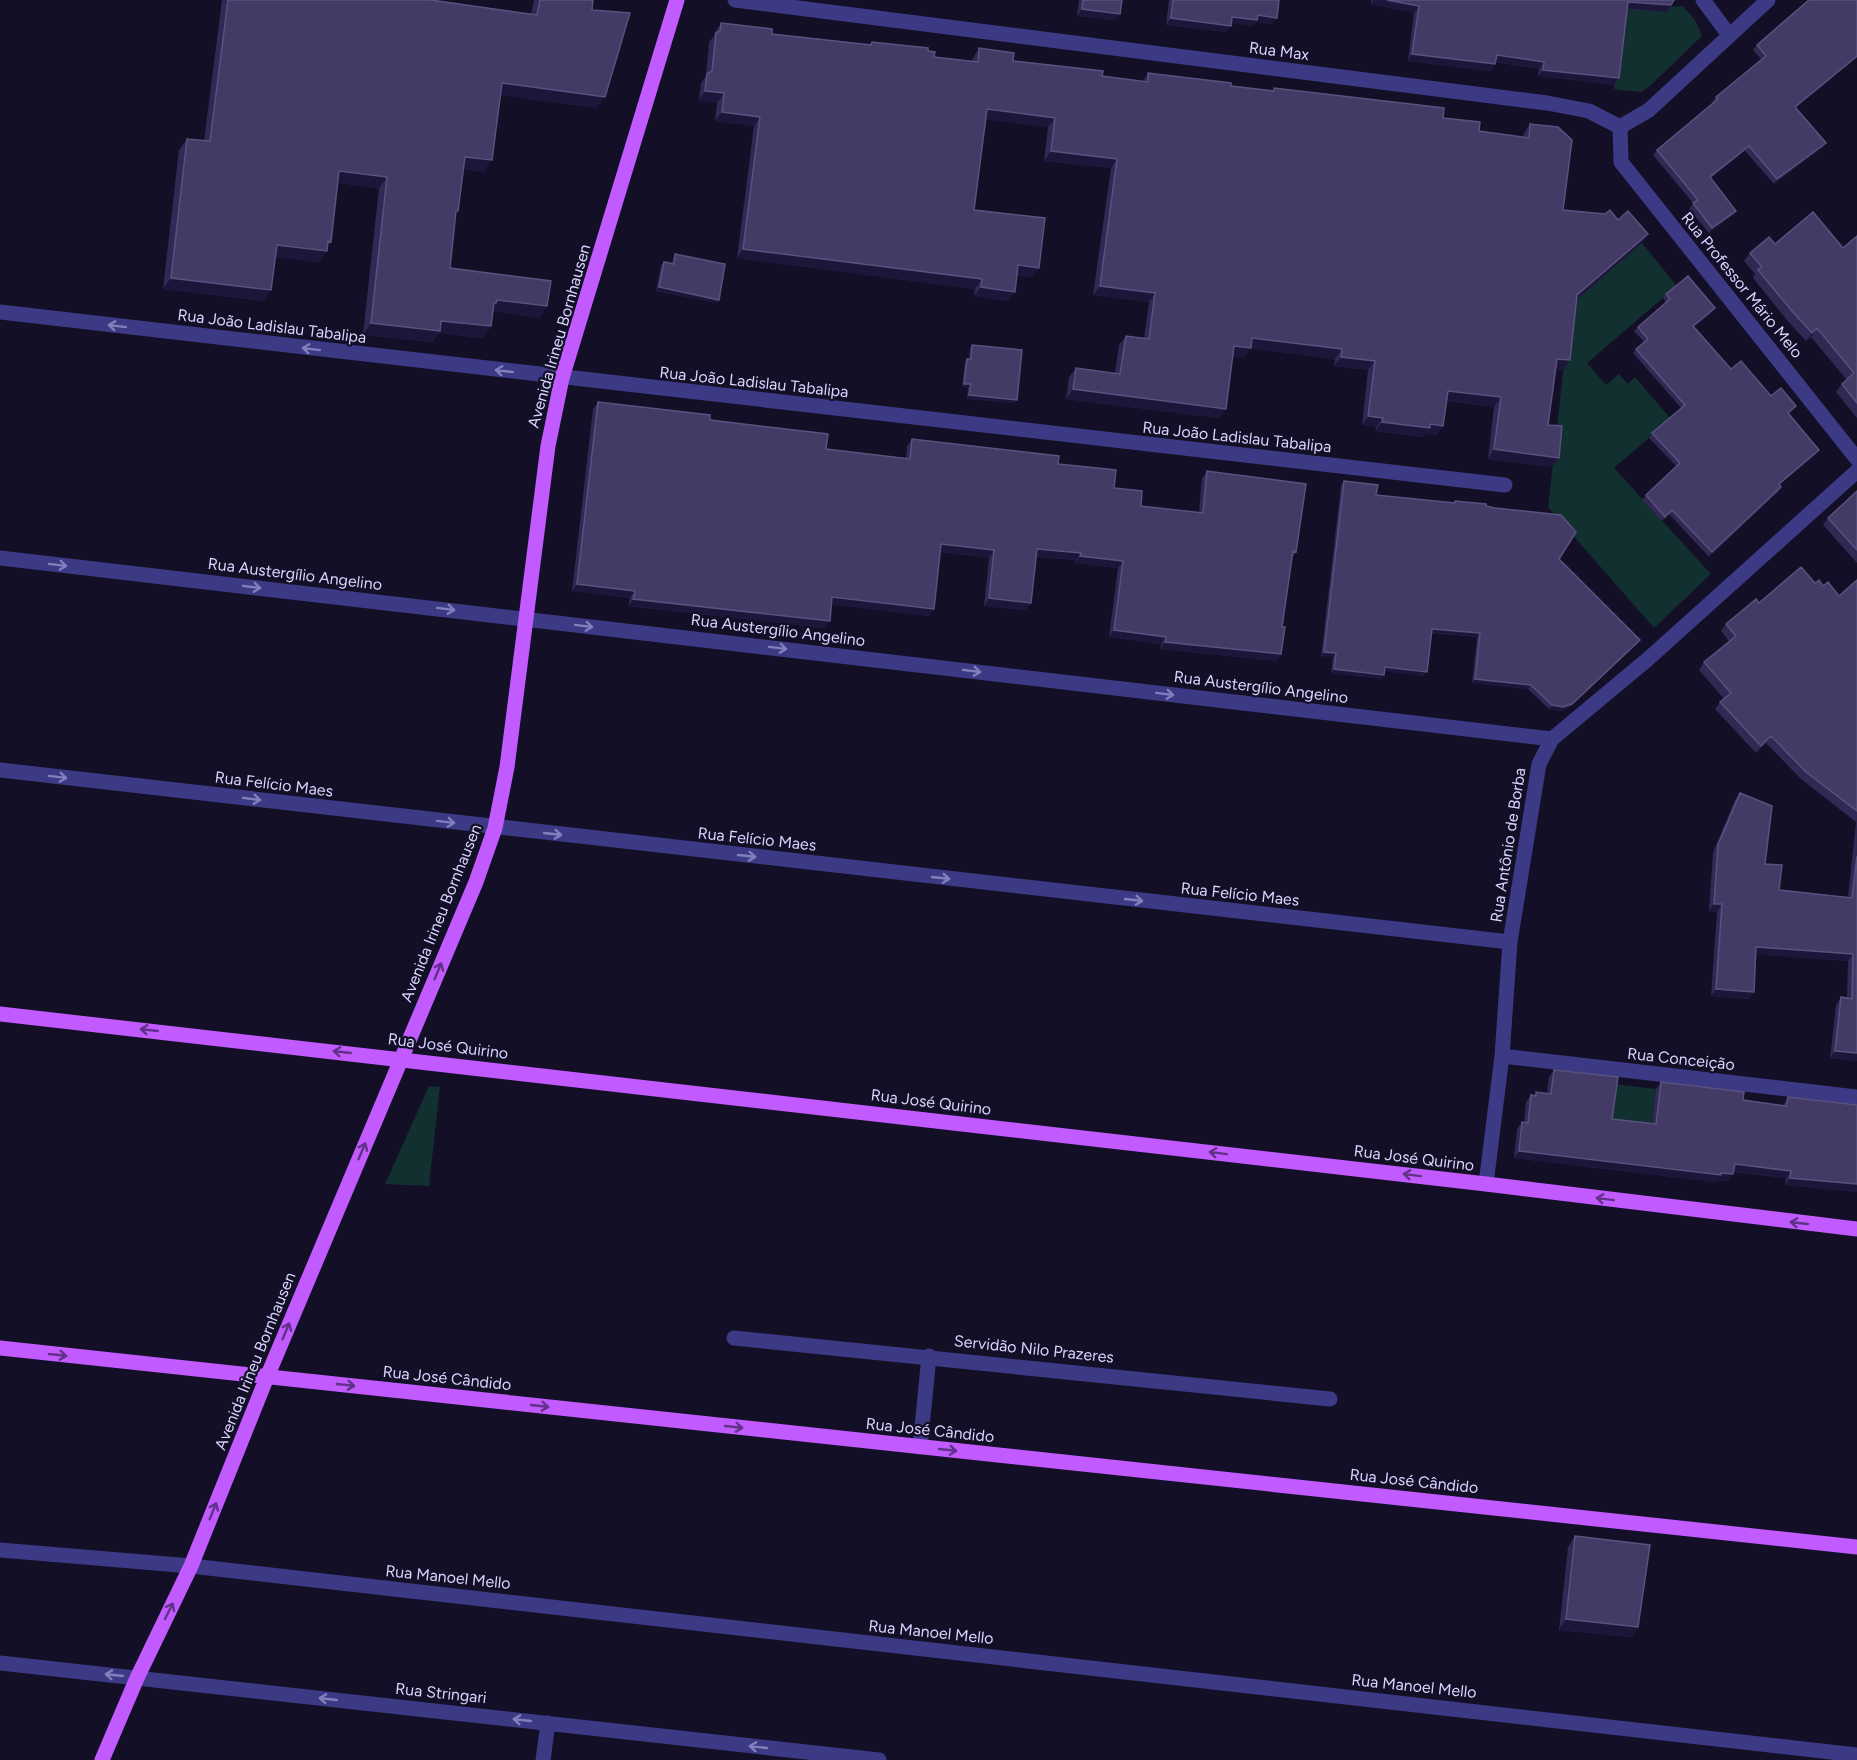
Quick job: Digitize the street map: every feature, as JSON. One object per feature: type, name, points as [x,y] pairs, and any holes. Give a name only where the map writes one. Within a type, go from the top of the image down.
[{"type":"main road","name":"Avenida Irineu Bornhausen","points":[[102,1760],[137,1678],[191,1566],[267,1377],[476,882],[495,828],[507,767],[548,446],[562,378],[677,0]]},
{"type":"main road","name":"Rua José Quirino","points":[[0,1014],[1486,1184],[1857,1229]]},
{"type":"main road","name":"Rua José Cândido","points":[[0,1348],[1857,1547]]},
{"type":"street","name":"Rua Max","points":[[735,0],[1547,103],[1589,111],[1620,127]]},
{"type":"street","points":[[1703,0],[1729,35]]},
{"type":"street","points":[[1620,127],[1649,110],[1768,0]]},
{"type":"street","name":"Rua Professor Mário Melo","points":[[1620,127],[1621,162],[1857,459]]},
{"type":"street","name":"Rua João Ladislau Tabalipa","points":[[0,312],[1505,485]]},
{"type":"street","name":"Rua Antônio de Borba","points":[[1486,1184],[1502,1056],[1510,942],[1539,764],[1552,739],[1648,659],[1857,471]]},
{"type":"street","name":"Rua Austergílio Angelino","points":[[0,558],[1552,739]]},
{"type":"street","name":"Rua Felício Maes","points":[[0,770],[1510,942]]},
{"type":"street","name":"Rua Conceição","points":[[1502,1056],[1857,1097]]},
{"type":"street","name":"Servidão Nilo Prazeres","points":[[734,1338],[929,1356],[1330,1399]]},
{"type":"street","points":[[920,1447],[929,1356]]},
{"type":"street","name":"Rua Manoel Mello","points":[[0,1550],[191,1566],[1857,1755]]},
{"type":"street","name":"Rua Stringari","points":[[0,1663],[879,1760]]},
{"type":"street","points":[[543,1760],[548,1723]]},
{"type":"green space","points":[[1584,2],[1683,6],[1695,20],[1702,36],[1641,92],[1614,89],[1621,25]]},
{"type":"green space","points":[[1642,243],[1677,286],[1587,363],[1606,385],[1619,374],[1628,384],[1635,377],[1671,419],[1614,468],[1711,574],[1654,628],[1548,507],[1574,276]]},
{"type":"green space","points":[[1613,1084],[1656,1089],[1649,1145],[1608,1126]]},
{"type":"green space","points":[[429,1086],[440,1087],[429,1186],[385,1184]]},
{"type":"building","points":[[228,0],[431,0],[537,15],[540,0],[593,0],[592,10],[630,13],[605,97],[502,83],[492,160],[465,157],[450,268],[551,281],[547,306],[497,300],[494,303],[491,326],[441,321],[440,331],[371,323],[387,177],[339,171],[331,242],[328,241],[327,251],[277,245],[271,290],[171,278],[187,139],[210,141]]},
{"type":"building","points":[[1083,0],[1122,0],[1120,14],[1082,9]]},
{"type":"building","points":[[1173,0],[1279,0],[1277,18],[1258,15],[1257,20],[1232,17],[1231,26],[1171,18]]},
{"type":"building","points":[[1387,0],[1674,0],[1671,5],[1628,2],[1619,78],[1543,70],[1544,62],[1497,55],[1495,64],[1412,54],[1419,6]]},
{"type":"building","points":[[1809,0],[1857,0],[1857,56],[1795,107],[1826,143],[1777,179],[1749,146],[1710,177],[1736,211],[1712,228],[1693,203],[1698,200],[1657,150],[1766,56],[1757,45]]},
{"type":"building","points":[[721,23],[772,29],[772,34],[871,45],[872,42],[928,48],[928,51],[935,52],[934,57],[978,62],[979,48],[1014,53],[1013,61],[1103,71],[1102,76],[1148,82],[1148,73],[1231,83],[1231,86],[1274,91],[1274,88],[1444,108],[1443,118],[1480,122],[1479,131],[1529,138],[1530,124],[1558,127],[1572,140],[1563,210],[1605,214],[1610,210],[1618,220],[1628,211],[1648,234],[1577,295],[1570,360],[1557,359],[1548,425],[1562,426],[1559,458],[1494,449],[1501,397],[1448,391],[1443,426],[1430,424],[1430,428],[1382,422],[1383,418],[1368,416],[1375,361],[1341,357],[1342,349],[1252,338],[1251,348],[1234,346],[1226,409],[1073,389],[1076,368],[1120,374],[1126,336],[1149,339],[1155,293],[1100,286],[1117,159],[1051,151],[1055,118],[987,109],[974,210],[1045,218],[1039,268],[1018,265],[1015,292],[981,287],[982,279],[743,249],[760,117],[722,112],[724,93],[705,91],[707,74],[712,71],[716,33],[720,31]]},
{"type":"building","points":[[1813,212],[1843,248],[1857,236],[1857,403],[1842,384],[1854,373],[1817,328],[1812,333],[1792,311],[1758,270],[1762,267],[1750,253],[1769,237],[1775,244]]},
{"type":"building","points":[[675,254],[725,264],[719,300],[659,287],[664,262],[674,264]]},
{"type":"building","points":[[1688,276],[1715,308],[1693,326],[1731,369],[1741,361],[1771,396],[1781,388],[1796,406],[1788,413],[1819,450],[1779,484],[1781,487],[1712,552],[1672,510],[1665,517],[1646,495],[1680,463],[1652,433],[1685,405],[1636,349],[1648,339],[1638,327],[1670,299],[1666,294]]},
{"type":"building","points":[[972,345],[1022,350],[1017,400],[969,395],[971,384],[964,384],[967,359],[971,359]]},
{"type":"building","points":[[598,402],[710,415],[710,420],[828,434],[826,449],[910,459],[912,439],[1059,456],[1058,464],[1116,470],[1114,488],[1142,491],[1141,506],[1203,513],[1207,471],[1306,484],[1296,552],[1293,551],[1282,627],[1285,627],[1281,654],[1165,642],[1166,637],[1114,630],[1123,561],[1080,556],[1081,553],[1037,549],[1031,603],[989,598],[994,550],[941,544],[934,609],[832,597],[830,621],[633,599],[635,591],[577,584]]},
{"type":"building","points":[[1344,481],[1378,485],[1376,495],[1486,504],[1486,506],[1495,508],[1561,515],[1576,532],[1559,559],[1640,640],[1572,704],[1563,707],[1552,705],[1531,685],[1475,679],[1480,633],[1432,629],[1427,672],[1385,667],[1384,675],[1334,669],[1336,653],[1324,652]]},
{"type":"building","points":[[1857,491],[1857,550],[1828,518]]},
{"type":"building","points":[[1801,567],[1815,583],[1819,580],[1823,586],[1828,582],[1839,596],[1857,580],[1857,811],[1806,772],[1771,736],[1761,746],[1720,702],[1731,693],[1704,662],[1736,636],[1726,624],[1756,599],[1759,603]]},
{"type":"building","points":[[1740,793],[1772,806],[1765,864],[1782,865],[1779,890],[1852,898],[1857,856],[1857,1053],[1835,1051],[1841,997],[1852,999],[1853,954],[1756,947],[1754,992],[1716,989],[1722,904],[1714,904],[1718,845]]},
{"type":"building","points":[[1554,1070],[1618,1077],[1612,1119],[1656,1124],[1661,1082],[1744,1092],[1743,1100],[1786,1106],[1788,1097],[1857,1105],[1857,1184],[1790,1178],[1791,1171],[1735,1164],[1733,1174],[1721,1173],[1721,1175],[1519,1151],[1522,1122],[1528,1123],[1531,1095],[1536,1096],[1536,1092],[1551,1094]]},
{"type":"building","points":[[1575,1536],[1650,1545],[1638,1627],[1566,1619]]}]
